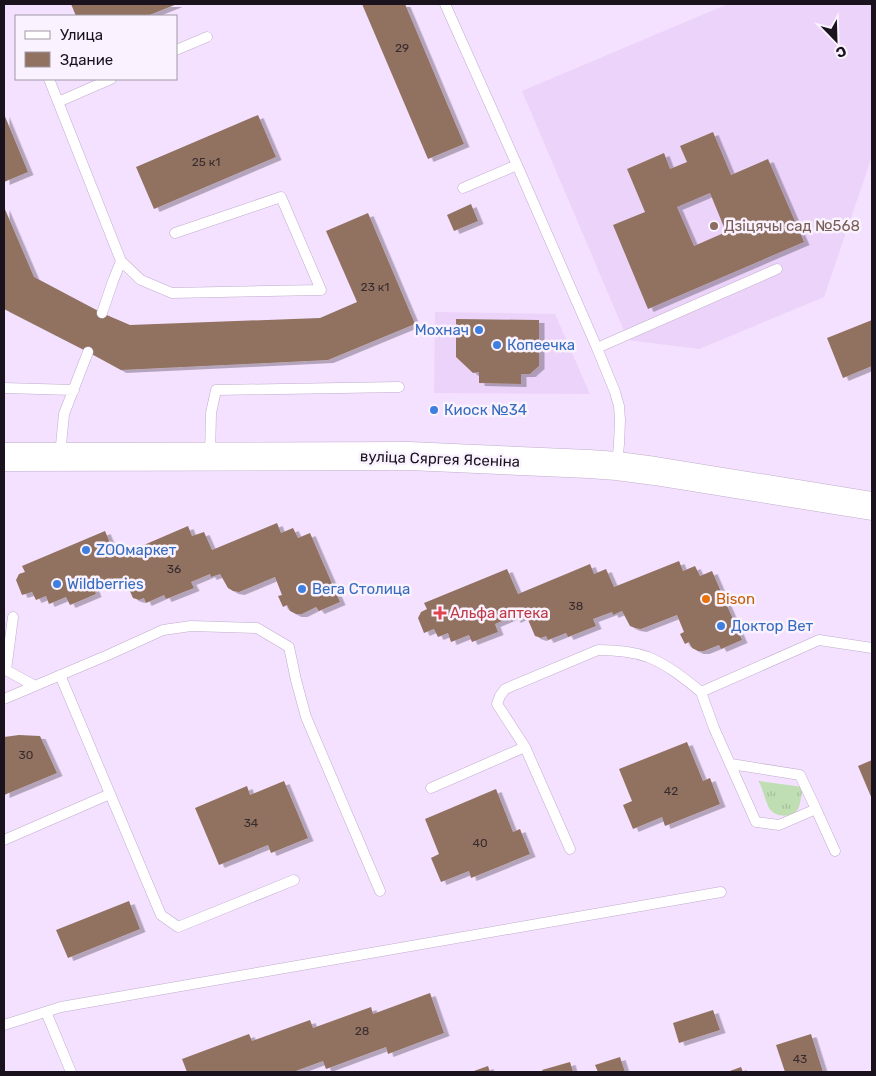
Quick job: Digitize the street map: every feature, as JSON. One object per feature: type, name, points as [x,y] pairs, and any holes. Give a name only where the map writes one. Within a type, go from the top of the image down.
[{"type":"main road","name":"вуліца Сяргея Ясеніна","points":[[4,456],[409,456],[617,466],[872,506]]},
{"type":"lane","points":[[445,4],[598,348],[615,392],[619,406],[617,466]]},
{"type":"lane","points":[[178,49],[207,37]]},
{"type":"lane","points":[[48,80],[121,261],[141,280],[172,293],[321,290],[281,197],[175,233]]},
{"type":"lane","points":[[58,102],[109,80]]},
{"type":"lane","points":[[463,188],[517,165]]},
{"type":"lane","points":[[102,313],[112,281],[121,261]]},
{"type":"lane","points":[[598,348],[777,269]]},
{"type":"lane","points":[[60,456],[64,414],[88,352]]},
{"type":"lane","points":[[210,457],[212,413],[216,390],[399,387]]},
{"type":"lane","points":[[4,388],[74,390]]},
{"type":"lane","points":[[13,617],[5,670],[35,686]]},
{"type":"lane","points":[[4,699],[163,630],[191,626],[257,628],[289,647],[306,717],[380,891]]},
{"type":"lane","points":[[701,692],[819,640],[872,648]]},
{"type":"lane","points":[[570,849],[525,747],[497,704],[505,689],[598,650],[614,650],[648,657],[674,671],[701,692],[714,728],[756,822],[779,825],[816,809]]},
{"type":"lane","points":[[60,675],[161,915],[178,927],[294,880]]},
{"type":"lane","points":[[431,788],[525,747]]},
{"type":"lane","points":[[731,764],[800,775],[835,851]]},
{"type":"lane","points":[[4,840],[110,794]]},
{"type":"lane","points":[[4,1025],[71,1006],[721,892]]},
{"type":"lane","points":[[46,1012],[71,1072]]},
{"type":"shaded area","name":"Дзіцячы сад №568","points":[[728,4],[872,4],[872,156],[824,297],[699,349],[628,340],[522,91]]},
{"type":"shaded area","points":[[435,312],[555,314],[590,394],[434,393]]},
{"type":"green space","points":[[759,781],[803,787],[797,811],[784,816],[772,811],[769,808]]},
{"type":"building","points":[[71,4],[177,4],[150,15],[76,15]]},
{"type":"building","points":[[362,4],[405,4],[464,144],[428,159]]},
{"type":"building","points":[[4,114],[28,172],[4,182]]},
{"type":"building","points":[[258,115],[276,157],[154,209],[136,167]]},
{"type":"building","points":[[713,132],[731,175],[768,159],[804,242],[648,309],[613,225],[645,212],[627,169],[664,153],[670,169],[687,162],[680,146]],"holes":[[[710,193],[726,232],[694,246],[677,207]]]},
{"type":"building","points":[[471,204],[478,221],[454,231],[447,215]]},
{"type":"building","points":[[4,207],[34,277],[102,313],[130,325],[320,318],[357,302],[326,231],[368,213],[415,324],[328,360],[121,370],[4,309]]},
{"type":"building","points":[[456,319],[539,320],[539,366],[530,374],[521,374],[521,384],[479,383],[479,372],[473,373],[456,357]]},
{"type":"building","points":[[872,320],[872,366],[843,378],[827,338]]},
{"type":"building","points":[[277,523],[281,533],[293,528],[298,538],[310,533],[340,602],[319,611],[316,607],[302,614],[296,614],[290,611],[287,605],[283,607],[278,596],[282,595],[275,577],[239,592],[228,588],[220,574],[211,577],[210,574],[191,582],[194,588],[166,599],[164,595],[146,603],[144,598],[139,600],[133,598],[124,578],[113,582],[112,578],[93,586],[96,594],[70,605],[66,597],[49,604],[46,596],[36,600],[32,592],[22,595],[16,580],[19,574],[25,572],[22,566],[105,531],[116,557],[188,526],[192,536],[204,532],[212,550]]},
{"type":"building","points":[[679,561],[683,571],[695,566],[700,576],[712,571],[742,640],[721,649],[719,645],[704,651],[698,651],[692,648],[689,642],[685,644],[680,634],[684,632],[677,615],[641,629],[630,626],[622,611],[613,615],[612,612],[593,619],[596,626],[568,637],[566,633],[548,640],[546,636],[541,638],[535,636],[526,615],[515,620],[514,616],[495,624],[498,632],[472,642],[469,635],[451,642],[448,633],[438,637],[434,629],[424,633],[418,618],[421,612],[427,609],[424,603],[507,569],[518,594],[590,564],[594,574],[606,569],[614,587]]},
{"type":"building","points":[[19,735],[40,736],[57,773],[4,795],[4,737]]},
{"type":"building","points":[[687,742],[703,781],[710,778],[720,804],[665,826],[662,817],[633,829],[623,805],[632,801],[619,769]]},
{"type":"building","points":[[872,760],[872,799],[858,766]]},
{"type":"building","points":[[284,781],[308,838],[271,853],[268,845],[219,865],[195,808],[247,786],[250,795]]},
{"type":"building","points":[[496,789],[513,832],[520,829],[530,854],[471,878],[469,871],[441,882],[431,858],[439,854],[425,819]]},
{"type":"building","points":[[129,901],[140,929],[68,958],[56,930]]},
{"type":"building","points":[[430,993],[444,1033],[388,1054],[386,1047],[326,1069],[323,1061],[293,1072],[187,1072],[182,1059],[249,1034],[252,1041],[310,1020],[313,1028],[371,1007],[373,1014]]},
{"type":"building","points":[[713,1010],[720,1030],[679,1043],[673,1023]]},
{"type":"building","points":[[811,1034],[823,1072],[785,1072],[776,1045]]},
{"type":"building","points":[[620,1057],[625,1072],[598,1072],[595,1065]]},
{"type":"building","points":[[570,1062],[573,1072],[543,1072],[542,1070]]},
{"type":"building","points":[[488,1066],[490,1072],[471,1072]]},
{"type":"building","points":[[741,1067],[743,1072],[727,1072]]},
{"type":"place","name":"Дзіцячы сад №568","points":[[714,226]]},
{"type":"place","name":"Мохнач","points":[[479,330]]},
{"type":"place","name":"Копеечка","points":[[497,345]]},
{"type":"place","name":"Киоск №34","points":[[434,410]]},
{"type":"place","name":"ZOOмаркет","points":[[86,550]]},
{"type":"place","name":"Wildberries","points":[[57,584]]},
{"type":"place","name":"Вега Столица","points":[[302,589]]},
{"type":"place","name":"Bison","points":[[706,599]]},
{"type":"place","name":"Альфа аптека","points":[[440,613]]},
{"type":"place","name":"Доктор Вет","points":[[721,626]]}]
